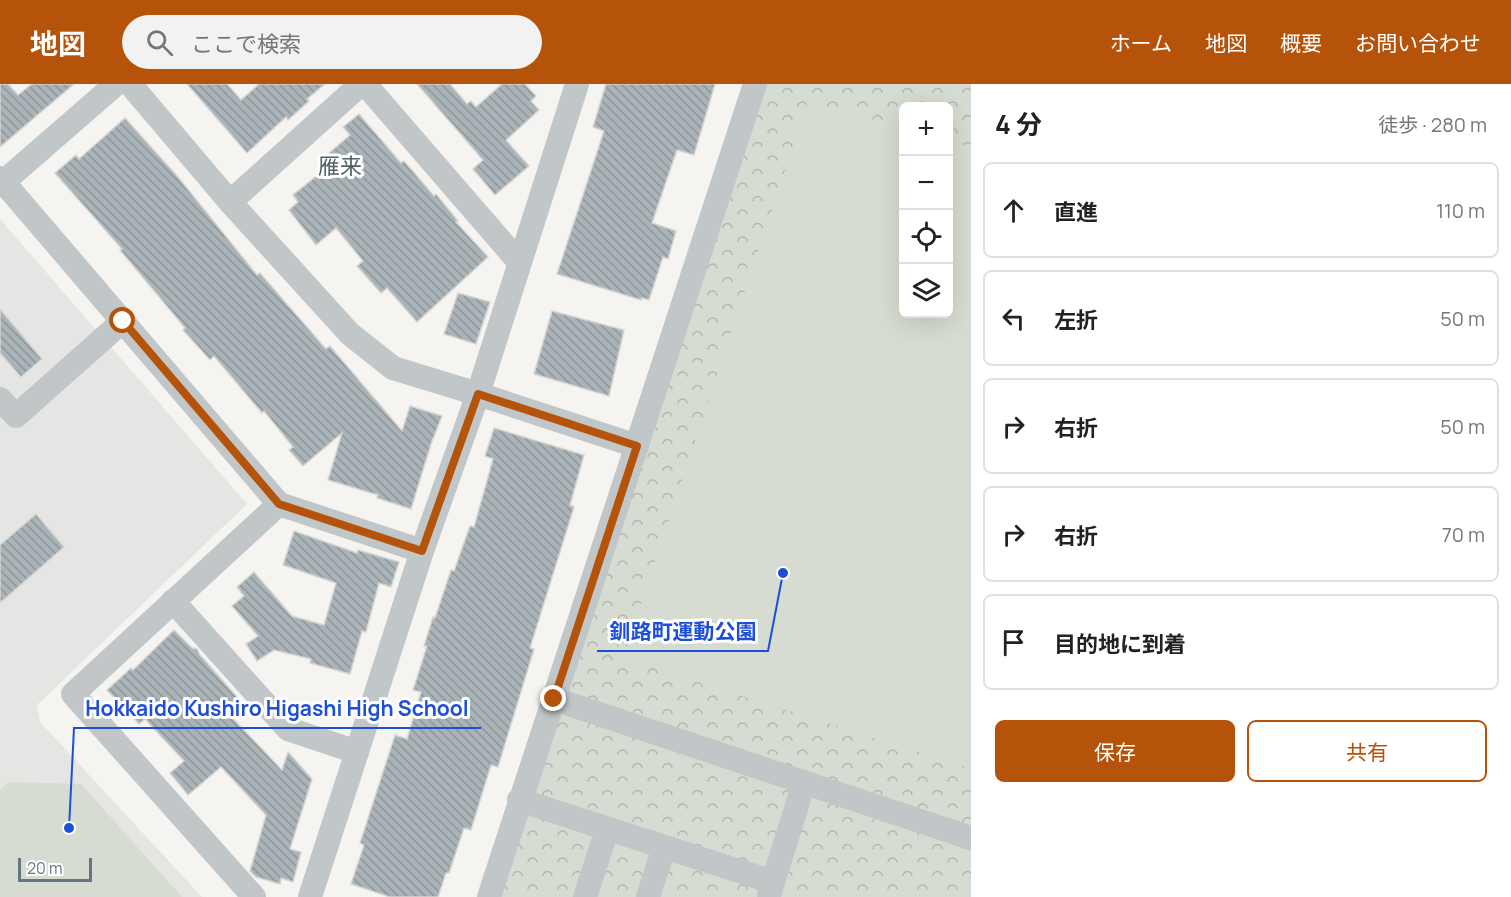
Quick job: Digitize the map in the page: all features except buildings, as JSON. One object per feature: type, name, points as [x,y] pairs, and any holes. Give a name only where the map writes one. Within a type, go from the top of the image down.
[{"type":"street","points":[[116,84],[1,182],[279,504],[422,551]]},
{"type":"street","points":[[130,84],[230,202],[350,334],[393,368],[637,446]]},
{"type":"street","points":[[230,202],[363,84],[519,262]]},
{"type":"street","points":[[310,897],[422,551],[478,394],[577,84]]},
{"type":"street","points":[[489,897],[755,84]]},
{"type":"street","points":[[0,399],[16,416],[123,321]]},
{"type":"street","points":[[254,897],[73,694],[279,504]]},
{"type":"street","points":[[174,601],[288,729],[357,752]]},
{"type":"street","points":[[554,699],[971,838]]},
{"type":"street","points":[[519,800],[664,848],[771,890],[804,783]]},
{"type":"street","points":[[585,897],[607,830]]},
{"type":"street","points":[[648,897],[664,848]]},
{"type":"shaded area","points":[[0,219],[247,504],[37,705],[40,722],[202,897],[0,897]]},
{"type":"green space","points":[[755,84],[971,84],[971,897],[489,897]]},
{"type":"green space","points":[[808,101],[899,127],[899,318],[953,318],[953,142],[971,147],[971,769],[623,658]]},
{"type":"green space","points":[[9,782],[81,784],[182,897],[0,897],[0,790]]},
{"type":"place","name":"釧路町運動公園","points":[[783,573]]},
{"type":"place","name":"Hokkaido Kushiro Higashi High School","points":[[69,828]]},
{"type":"district","name":"雁来","points":[[340,166]]},
{"type":"route","points":[[123,321],[279,504],[422,551],[478,394],[637,446],[554,699]]}]
